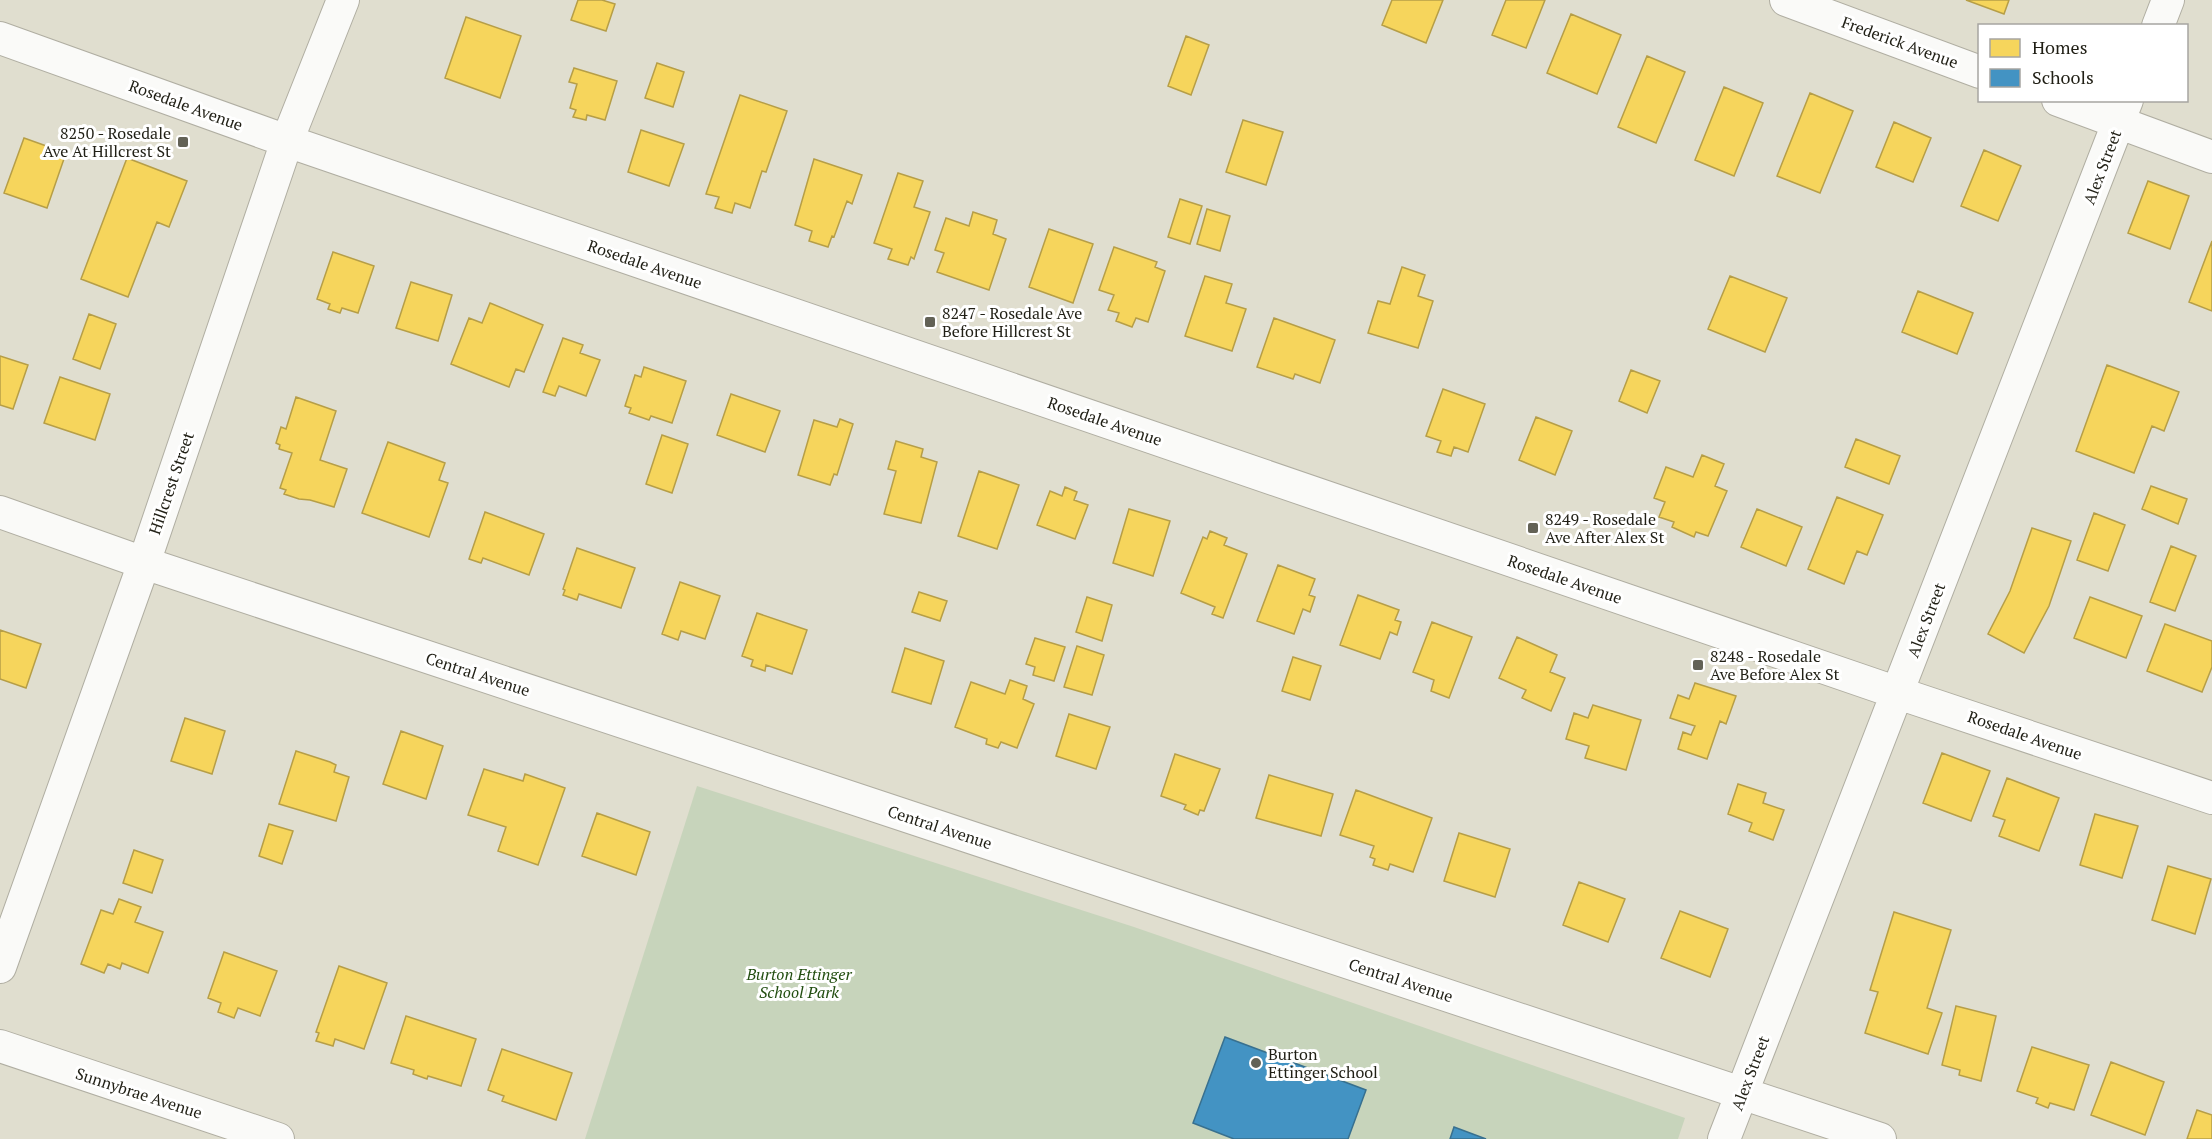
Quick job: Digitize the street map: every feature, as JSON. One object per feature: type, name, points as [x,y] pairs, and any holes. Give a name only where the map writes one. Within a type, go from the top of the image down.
[{"type":"street","name":"Hillcrest Street","points":[[0,967],[144,563],[287,141],[343,0]]},
{"type":"street","name":"Frederick Avenue","points":[[1786,0],[1978,71]]},
{"type":"street","points":[[2159,24],[2168,0]]},
{"type":"street","name":"Rosedale Avenue","points":[[0,38],[287,141],[1898,693],[2212,798]]},
{"type":"street","points":[[2069,102],[2123,112],[2212,157]]},
{"type":"street","name":"Alex Street","points":[[1724,1139],[2123,112]]},
{"type":"street","name":"Central Avenue","points":[[0,512],[144,563],[1880,1139]]},
{"type":"street","name":"Sunnybrae Avenue","points":[[0,1047],[278,1139]]},
{"type":"green space","name":"Burton Ettinger School Park","points":[[697,786],[1134,927],[1685,1118],[1678,1139],[585,1139]]},
{"type":"building: Homes","points":[[578,0],[602,0],[615,4],[606,31],[571,20]]},
{"type":"building: Homes","points":[[1392,0],[1443,0],[1426,43],[1382,25]]},
{"type":"building: Homes","points":[[1506,0],[1545,0],[1526,48],[1492,35]]},
{"type":"building: Homes","points":[[1966,0],[2009,0],[2004,14]]},
{"type":"building: Homes","points":[[1571,14],[1621,35],[1597,94],[1547,73]]},
{"type":"building: Homes","points":[[466,17],[521,36],[500,98],[445,78]]},
{"type":"building: Homes","points":[[1186,36],[1209,45],[1191,95],[1168,86]]},
{"type":"building: Homes","points":[[1647,56],[1685,72],[1656,143],[1618,127]]},
{"type":"building: Homes","points":[[657,63],[684,72],[673,107],[645,98]]},
{"type":"building: Homes","points":[[574,68],[617,81],[605,120],[587,115],[586,120],[573,117],[576,110],[570,108],[577,84],[569,82]]},
{"type":"building: Homes","points":[[1724,87],[1763,103],[1734,176],[1695,160]]},
{"type":"building: Homes","points":[[1810,93],[1853,111],[1820,193],[1777,176]]},
{"type":"building: Homes","points":[[740,95],[787,111],[766,172],[762,171],[750,208],[735,203],[732,213],[715,208],[719,197],[706,194]]},
{"type":"building: Homes","points":[[1243,120],[1283,132],[1266,185],[1226,172]]},
{"type":"building: Homes","points":[[1894,122],[1931,138],[1913,182],[1876,167]]},
{"type":"building: Homes","points":[[641,130],[684,144],[669,186],[628,172]]},
{"type":"building: Homes","points":[[24,138],[66,153],[47,208],[4,193]]},
{"type":"building: Homes","points":[[1984,150],[2021,166],[1998,221],[1961,206]]},
{"type":"building: Homes","points":[[127,158],[187,181],[169,227],[157,222],[128,297],[81,279]]},
{"type":"building: Homes","points":[[814,159],[862,175],[852,204],[847,201],[828,247],[809,241],[812,231],[795,225]]},
{"type":"building: Homes","points":[[898,173],[923,181],[914,207],[930,212],[914,259],[911,257],[908,265],[888,259],[892,249],[874,243]]},
{"type":"building: Homes","points":[[2148,181],[2189,196],[2170,249],[2128,233]]},
{"type":"building: Homes","points":[[1180,199],[1202,206],[1190,244],[1168,237]]},
{"type":"building: Homes","points":[[1207,209],[1230,216],[1220,251],[1197,244]]},
{"type":"building: Homes","points":[[973,212],[997,220],[993,234],[1006,239],[989,290],[937,272],[944,253],[935,250],[946,218],[969,226]]},
{"type":"building: Homes","points":[[1049,229],[1093,244],[1073,303],[1029,287]]},
{"type":"building: Homes","points":[[2212,241],[2212,311],[2189,302]]},
{"type":"building: Homes","points":[[1114,247],[1157,262],[1155,267],[1165,271],[1148,322],[1136,318],[1132,327],[1116,321],[1119,313],[1108,310],[1114,295],[1099,290]]},
{"type":"building: Homes","points":[[333,252],[374,266],[358,313],[342,308],[340,313],[328,309],[330,304],[317,299]]},
{"type":"building: Homes","points":[[1402,267],[1425,275],[1418,296],[1433,301],[1418,348],[1368,333],[1378,301],[1390,304]]},
{"type":"building: Homes","points":[[1205,276],[1232,284],[1226,303],[1246,309],[1232,351],[1185,336]]},
{"type":"building: Homes","points":[[1730,276],[1787,298],[1765,352],[1708,329]]},
{"type":"building: Homes","points":[[411,282],[452,295],[438,341],[396,328]]},
{"type":"building: Homes","points":[[1918,291],[1973,313],[1957,354],[1902,332]]},
{"type":"building: Homes","points":[[490,303],[543,325],[524,372],[516,369],[509,387],[451,364],[469,318],[482,323]]},
{"type":"building: Homes","points":[[89,314],[116,324],[100,369],[73,359]]},
{"type":"building: Homes","points":[[1274,318],[1335,340],[1320,383],[1295,374],[1293,379],[1257,367]]},
{"type":"building: Homes","points":[[563,338],[583,345],[580,353],[600,360],[586,396],[559,386],[555,396],[543,392]]},
{"type":"building: Homes","points":[[0,356],[28,365],[13,409],[0,405]]},
{"type":"building: Homes","points":[[2107,365],[2179,392],[2164,431],[2152,426],[2134,473],[2076,451]]},
{"type":"building: Homes","points":[[644,367],[686,381],[672,423],[651,416],[649,420],[629,413],[631,408],[625,406],[635,375],[641,377]]},
{"type":"building: Homes","points":[[1631,370],[1660,381],[1647,413],[1619,401]]},
{"type":"building: Homes","points":[[60,377],[110,394],[95,440],[44,423]]},
{"type":"building: Homes","points":[[1443,389],[1485,404],[1468,452],[1454,447],[1451,456],[1437,452],[1441,441],[1426,436]]},
{"type":"building: Homes","points":[[731,394],[780,411],[765,452],[717,435]]},
{"type":"building: Homes","points":[[296,397],[336,411],[320,460],[347,469],[334,507],[284,494],[286,490],[280,488],[292,453],[279,449],[280,445],[276,443],[281,427],[286,429]]},
{"type":"building: Homes","points":[[1536,417],[1572,431],[1555,475],[1519,460]]},
{"type":"building: Homes","points":[[840,419],[853,424],[837,475],[834,474],[830,485],[798,475],[814,420],[837,427]]},
{"type":"building: Homes","points":[[662,435],[688,444],[672,493],[646,484]]},
{"type":"building: Homes","points":[[1856,439],[1900,456],[1889,484],[1845,467]]},
{"type":"building: Homes","points":[[896,441],[923,449],[921,457],[937,462],[921,523],[884,514],[896,471],[888,469]]},
{"type":"building: Homes","points":[[388,442],[445,463],[439,480],[448,483],[429,537],[362,513]]},
{"type":"building: Homes","points":[[1702,455],[1724,464],[1715,486],[1727,491],[1708,536],[1696,532],[1694,537],[1672,527],[1674,522],[1659,517],[1665,502],[1654,498],[1666,467],[1693,477]]},
{"type":"building: Homes","points":[[979,471],[1019,485],[997,549],[958,536]]},
{"type":"building: Homes","points":[[2151,486],[2187,499],[2178,524],[2142,509]]},
{"type":"building: Homes","points":[[1065,487],[1077,492],[1074,500],[1088,505],[1075,539],[1037,525],[1050,491],[1062,496]]},
{"type":"building: Homes","points":[[1837,497],[1883,515],[1867,555],[1857,551],[1844,584],[1808,569]]},
{"type":"building: Homes","points":[[1129,509],[1170,521],[1153,576],[1113,563]]},
{"type":"building: Homes","points":[[1757,509],[1802,527],[1786,566],[1741,547]]},
{"type":"building: Homes","points":[[485,512],[544,534],[529,575],[483,558],[481,563],[469,559]]},
{"type":"building: Homes","points":[[2094,513],[2125,525],[2108,571],[2077,560]]},
{"type":"building: Homes","points":[[2032,528],[2071,541],[2049,606],[2024,653],[1988,634],[2010,591]]},
{"type":"building: Homes","points":[[1210,531],[1227,538],[1224,545],[1247,554],[1223,618],[1212,614],[1215,607],[1181,593],[1203,537],[1207,539]]},
{"type":"building: Homes","points":[[2171,546],[2196,556],[2175,611],[2150,602]]},
{"type":"building: Homes","points":[[577,548],[635,568],[621,608],[579,594],[577,600],[563,595]]},
{"type":"building: Homes","points":[[1278,565],[1315,579],[1309,595],[1315,597],[1310,612],[1303,609],[1294,634],[1257,621]]},
{"type":"building: Homes","points":[[680,582],[720,596],[705,639],[681,631],[678,640],[662,634]]},
{"type":"building: Homes","points":[[919,592],[947,601],[940,621],[912,612]]},
{"type":"building: Homes","points":[[1358,595],[1399,610],[1395,620],[1401,622],[1397,635],[1390,632],[1380,659],[1340,645]]},
{"type":"building: Homes","points":[[1087,597],[1112,605],[1102,641],[1076,632]]},
{"type":"building: Homes","points":[[2090,597],[2142,616],[2126,658],[2074,638]]},
{"type":"building: Homes","points":[[757,613],[807,630],[792,674],[766,665],[765,671],[751,666],[753,660],[742,656]]},
{"type":"building: Homes","points":[[1432,622],[1472,637],[1449,698],[1431,691],[1434,680],[1413,672]]},
{"type":"building: Homes","points":[[2165,624],[2212,641],[2212,667],[2202,692],[2147,671]]},
{"type":"building: Homes","points":[[0,630],[41,644],[26,688],[0,679]]},
{"type":"building: Homes","points":[[1517,637],[1557,655],[1550,672],[1565,678],[1551,711],[1522,698],[1526,690],[1499,678]]},
{"type":"building: Homes","points":[[1035,638],[1065,647],[1054,681],[1033,675],[1035,667],[1026,664]]},
{"type":"building: Homes","points":[[1077,646],[1104,655],[1092,695],[1064,687]]},
{"type":"building: Homes","points":[[905,648],[944,661],[931,704],[892,692]]},
{"type":"building: Homes","points":[[1293,657],[1321,666],[1310,700],[1282,691]]},
{"type":"building: Homes","points":[[1010,680],[1027,686],[1023,699],[1034,704],[1017,748],[1001,742],[998,748],[986,744],[987,739],[955,727],[971,682],[1005,694]]},
{"type":"building: Homes","points":[[1695,683],[1736,696],[1726,724],[1720,721],[1707,759],[1678,749],[1683,732],[1691,735],[1695,726],[1670,718],[1678,695],[1689,699]]},
{"type":"building: Homes","points":[[1593,705],[1641,720],[1626,770],[1585,758],[1589,746],[1566,739],[1574,713],[1588,718]]},
{"type":"building: Homes","points":[[1069,714],[1110,727],[1096,769],[1056,756]]},
{"type":"building: Homes","points":[[185,718],[225,731],[212,774],[171,761]]},
{"type":"building: Homes","points":[[401,731],[443,746],[426,799],[383,784]]},
{"type":"building: Homes","points":[[296,751],[330,762],[336,765],[334,772],[349,777],[336,821],[279,804]]},
{"type":"building: Homes","points":[[1942,753],[1990,771],[1971,821],[1923,803]]},
{"type":"building: Homes","points":[[1175,754],[1220,769],[1204,811],[1200,810],[1198,815],[1184,809],[1186,805],[1161,796]]},
{"type":"building: Homes","points":[[484,769],[523,781],[525,774],[565,788],[538,865],[498,851],[506,827],[468,815]]},
{"type":"building: Homes","points":[[1269,775],[1333,794],[1321,836],[1256,818]]},
{"type":"building: Homes","points":[[2007,778],[2059,798],[2039,851],[1999,836],[2005,820],[1993,816]]},
{"type":"building: Homes","points":[[1738,784],[1766,793],[1763,803],[1784,810],[1773,840],[1749,831],[1752,823],[1728,814]]},
{"type":"building: Homes","points":[[1356,790],[1432,818],[1413,872],[1390,864],[1388,870],[1373,865],[1375,859],[1370,857],[1374,846],[1340,835]]},
{"type":"building: Homes","points":[[597,813],[650,832],[636,875],[582,856]]},
{"type":"building: Homes","points":[[2095,814],[2138,826],[2122,878],[2080,865]]},
{"type":"building: Homes","points":[[269,824],[293,831],[282,864],[259,856]]},
{"type":"building: Homes","points":[[1459,833],[1510,849],[1495,897],[1444,881]]},
{"type":"building: Homes","points":[[134,850],[163,860],[152,893],[123,883]]},
{"type":"building: Homes","points":[[2168,866],[2211,879],[2195,934],[2152,920]]},
{"type":"building: Homes","points":[[1579,882],[1625,899],[1608,942],[1563,925]]},
{"type":"building: Homes","points":[[119,899],[141,907],[135,922],[163,932],[148,973],[122,963],[120,969],[108,964],[104,973],[81,964],[101,910],[113,914]]},
{"type":"building: Homes","points":[[1680,911],[1728,929],[1710,977],[1661,958]]},
{"type":"building: Homes","points":[[1894,912],[1951,930],[1927,1008],[1942,1013],[1928,1054],[1865,1033],[1878,992],[1870,990]]},
{"type":"building: Homes","points":[[224,952],[277,971],[260,1016],[238,1008],[234,1018],[218,1012],[221,1003],[208,998]]},
{"type":"building: Homes","points":[[339,966],[387,983],[364,1049],[335,1039],[333,1046],[316,1041],[319,1033],[316,1032]]},
{"type":"building: Homes","points":[[1956,1006],[1996,1016],[1981,1081],[1959,1075],[1960,1070],[1942,1065]]},
{"type":"building: Homes","points":[[406,1016],[476,1039],[461,1086],[428,1076],[427,1079],[413,1074],[414,1070],[391,1063]]},
{"type":"building: Homes","points":[[2032,1047],[2089,1065],[2074,1110],[2050,1103],[2048,1108],[2036,1103],[2038,1098],[2017,1091]]},
{"type":"building: Homes","points":[[502,1049],[572,1073],[556,1120],[502,1101],[504,1096],[488,1090]]},
{"type":"building: Homes","points":[[2111,1062],[2164,1082],[2145,1135],[2091,1115]]},
{"type":"building: Homes","points":[[2197,1110],[2212,1115],[2212,1139],[2187,1139]]},
{"type":"building: Schools","name":"Burton Ettinger School","points":[[1225,1037],[1366,1090],[1348,1139],[1234,1139],[1193,1123]]},
{"type":"building: Schools","points":[[1454,1127],[1486,1139],[1450,1139]]},
{"type":"place","name":"8250 - Rosedale Ave At Hillcrest St","points":[[183,142]]},
{"type":"place","name":"8247 - Rosedale Ave Before Hillcrest St","points":[[930,322]]},
{"type":"place","name":"8249 - Rosedale Ave After Alex St","points":[[1533,528]]},
{"type":"place","name":"8248 - Rosedale Ave Before Alex St","points":[[1698,665]]},
{"type":"place","name":"Burton Ettinger School","points":[[1256,1063]]}]
